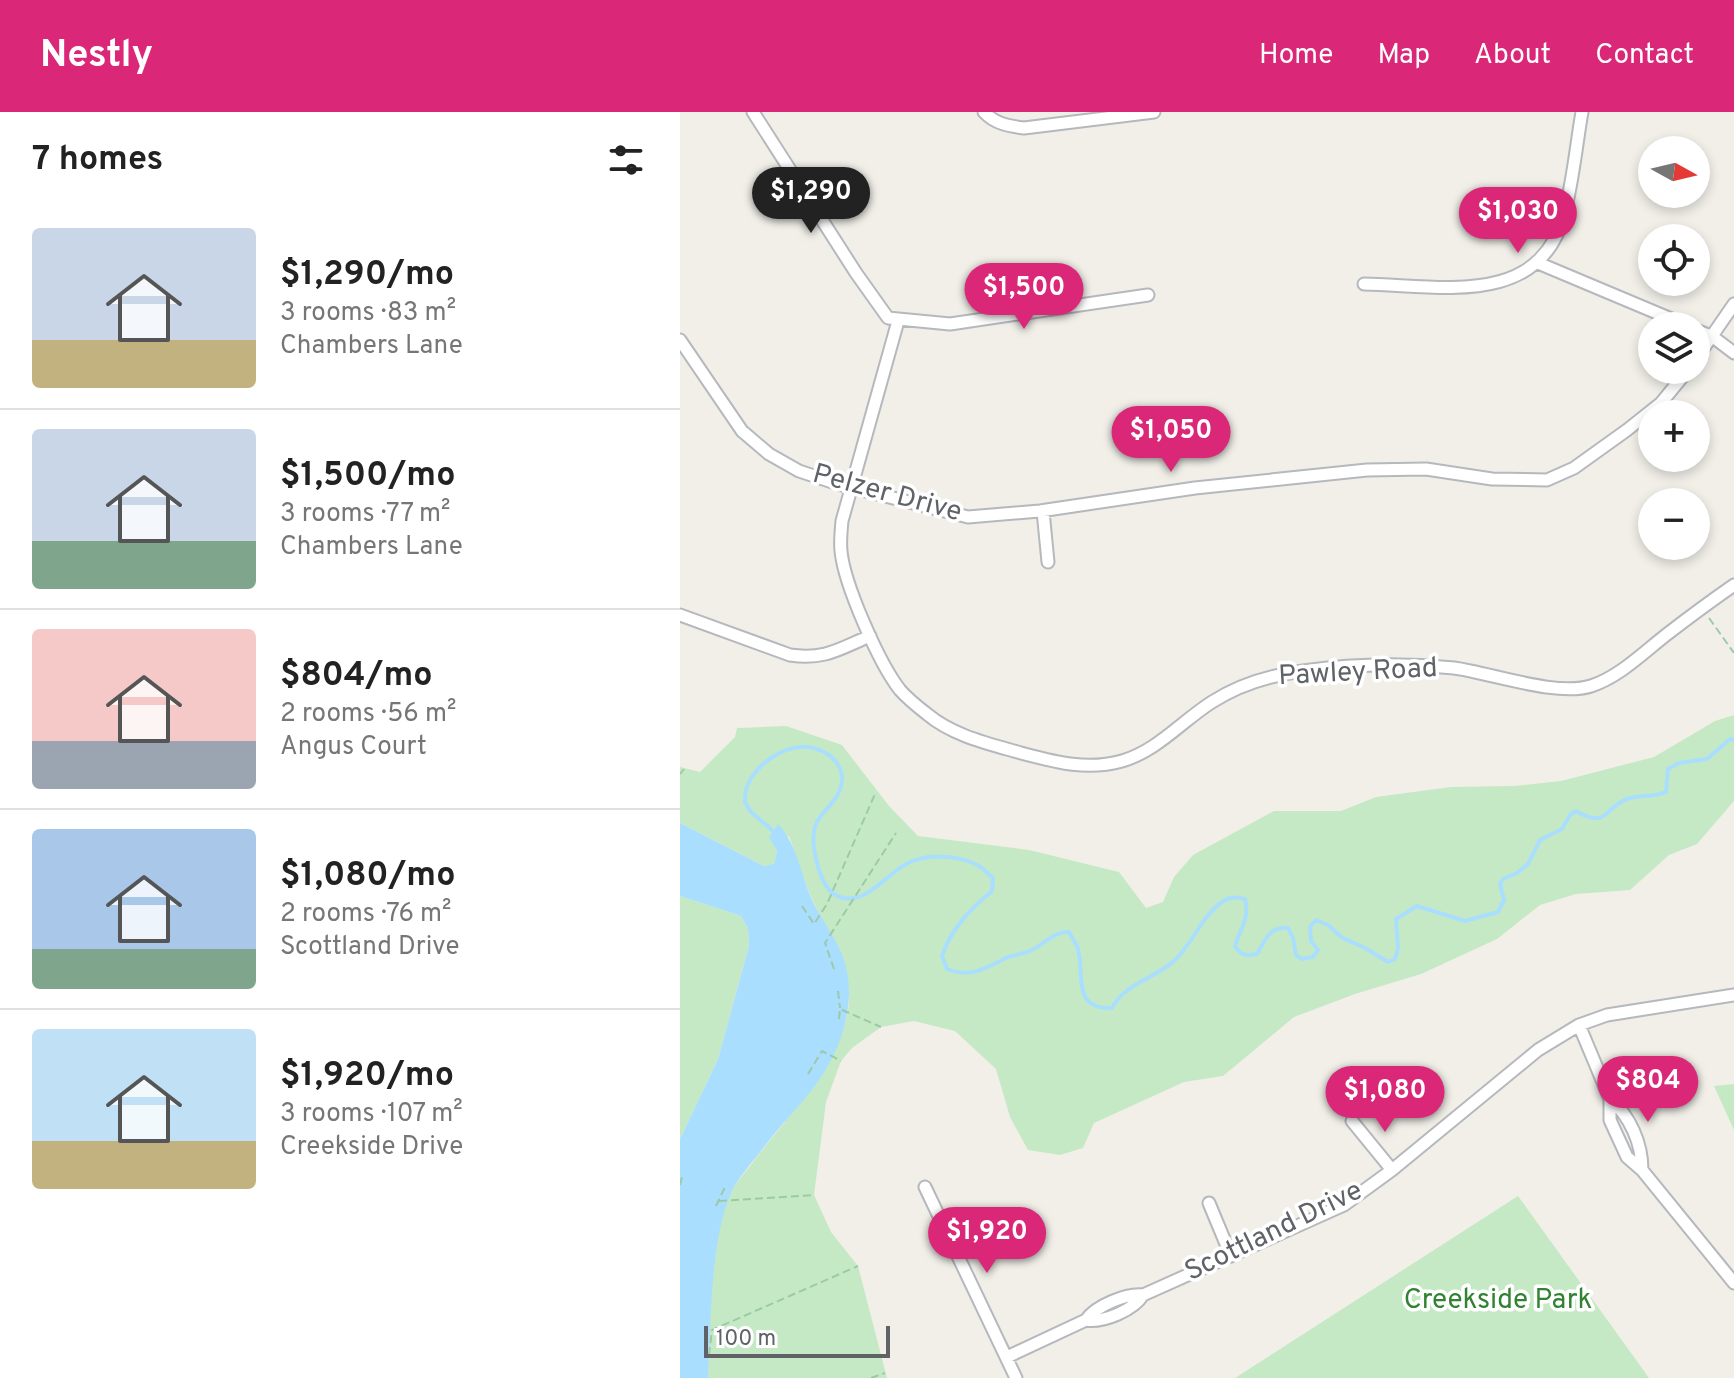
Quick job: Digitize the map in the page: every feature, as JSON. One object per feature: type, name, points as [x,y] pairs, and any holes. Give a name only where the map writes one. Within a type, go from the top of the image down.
[{"type":"street","points":[[753,112],[881,312],[888,318],[950,324],[1148,295]]},
{"type":"street","points":[[984,112],[991,119],[1008,126],[1024,128],[1154,112]]},
{"type":"street","points":[[1364,284],[1478,288],[1508,281],[1538,263],[1552,243],[1564,216],[1582,112]]},
{"type":"street","points":[[1538,263],[1655,312]]},
{"type":"street","points":[[1710,341],[1734,304]]},
{"type":"street","name":"Pawley Road","points":[[898,321],[842,521],[841,551],[849,585],[870,636],[900,690],[928,716],[983,742],[1061,764],[1096,766],[1125,761],[1150,749],[1232,690],[1253,681],[1303,671],[1414,665],[1458,669],[1567,689],[1589,687],[1619,672],[1734,585]]},
{"type":"street","points":[[1710,336],[1734,353]]},
{"type":"street","name":"Pelzer Drive","points":[[680,340],[742,431],[769,454],[799,471],[968,517],[1043,511],[1195,488],[1376,469],[1426,469],[1492,479],[1547,480],[1574,468],[1627,430],[1661,403],[1677,384]]},
{"type":"street","points":[[1043,511],[1048,562]]},
{"type":"street","points":[[680,615],[790,655],[808,658],[823,656],[870,636]]},
{"type":"street","name":"Scottland Drive","points":[[1007,1357],[1086,1320],[1095,1322],[1138,1304],[1143,1295],[1344,1205],[1392,1170],[1538,1050],[1579,1025],[1632,1010],[1734,995]]},
{"type":"street","points":[[1579,1025],[1610,1099],[1610,1120],[1627,1157],[1642,1170],[1734,1283]]},
{"type":"street","points":[[1352,1121],[1392,1170]]},
{"type":"street","points":[[925,1187],[1016,1378]]},
{"type":"street","points":[[1209,1203],[1231,1256]]},
{"type":"path","points":[[1702,608],[1734,653]]},
{"type":"path","points":[[680,774],[684,769]]},
{"type":"path","points":[[802,906],[814,924],[827,904],[875,794]]},
{"type":"path","points":[[834,969],[825,943],[896,833]]},
{"type":"path","points":[[838,991],[839,1019]]},
{"type":"path","points":[[840,1009],[881,1027]]},
{"type":"path","points":[[808,1074],[822,1051],[841,1061]]},
{"type":"path","points":[[680,1185],[682,1177]]},
{"type":"path","points":[[716,1206],[725,1187]]},
{"type":"path","points":[[719,1201],[814,1195]]},
{"type":"path","points":[[709,1355],[712,1330],[858,1266]]},
{"type":"path","points":[[871,1378],[885,1373]]},
{"type":"green space","points":[[1734,715],[1734,801],[1697,844],[1669,855],[1630,890],[1576,894],[1540,905],[1497,939],[1421,974],[1294,1017],[1223,1076],[1184,1082],[1094,1123],[1083,1148],[1060,1155],[1028,1150],[1010,1117],[996,1069],[955,1031],[914,1021],[881,1027],[852,1048],[841,1061],[826,1102],[814,1195],[831,1232],[858,1266],[887,1378],[708,1378],[712,1282],[725,1210],[738,1181],[813,1086],[827,1063],[847,1017],[849,995],[841,957],[812,899],[789,836],[777,851],[774,865],[764,866],[680,823],[680,767],[700,772],[735,737],[737,728],[786,726],[842,745],[889,806],[918,836],[1029,850],[1119,872],[1146,908],[1163,902],[1174,877],[1193,855],[1274,811],[1341,811],[1376,797],[1451,787],[1514,786],[1561,781],[1654,757],[1715,721]]},
{"type":"green space","points":[[680,896],[741,916],[748,929],[749,946],[718,1059],[680,1139]]},
{"type":"green space","points":[[1734,1084],[1734,1130],[1714,1086]]},
{"type":"green space","name":"Creekside Park","points":[[1518,1196],[1649,1378],[1235,1378]]},
{"type":"water","points":[[680,823],[764,866],[774,864],[777,851],[769,837],[778,824],[791,842],[810,896],[842,954],[849,990],[839,1043],[822,1076],[732,1191],[719,1233],[708,1378],[680,1378],[680,1139],[718,1059],[749,946],[748,929],[741,916],[680,896]]},
{"type":"waterway","points":[[773,831],[750,811],[745,802],[746,788],[752,777],[770,759],[793,748],[810,747],[827,754],[839,766],[842,783],[837,797],[817,822],[814,843],[820,873],[834,894],[844,898],[862,896],[903,866],[920,859],[941,857],[971,862],[993,878],[992,891],[956,928],[942,956],[947,969],[963,973],[977,971],[1069,932],[1078,949],[1085,997],[1099,1007],[1112,1008],[1132,987],[1175,960],[1208,915],[1230,898],[1245,899],[1245,918],[1235,946],[1244,954],[1257,954],[1272,932],[1288,928],[1296,955],[1302,959],[1313,957],[1318,950],[1311,941],[1310,927],[1316,920],[1388,962],[1395,959],[1398,948],[1396,919],[1417,906],[1465,921],[1498,912],[1504,900],[1500,884],[1503,879],[1528,864],[1540,840],[1562,829],[1570,815],[1576,811],[1601,818],[1627,799],[1666,792],[1668,769],[1679,763],[1707,759],[1730,739],[1734,740]]}]
